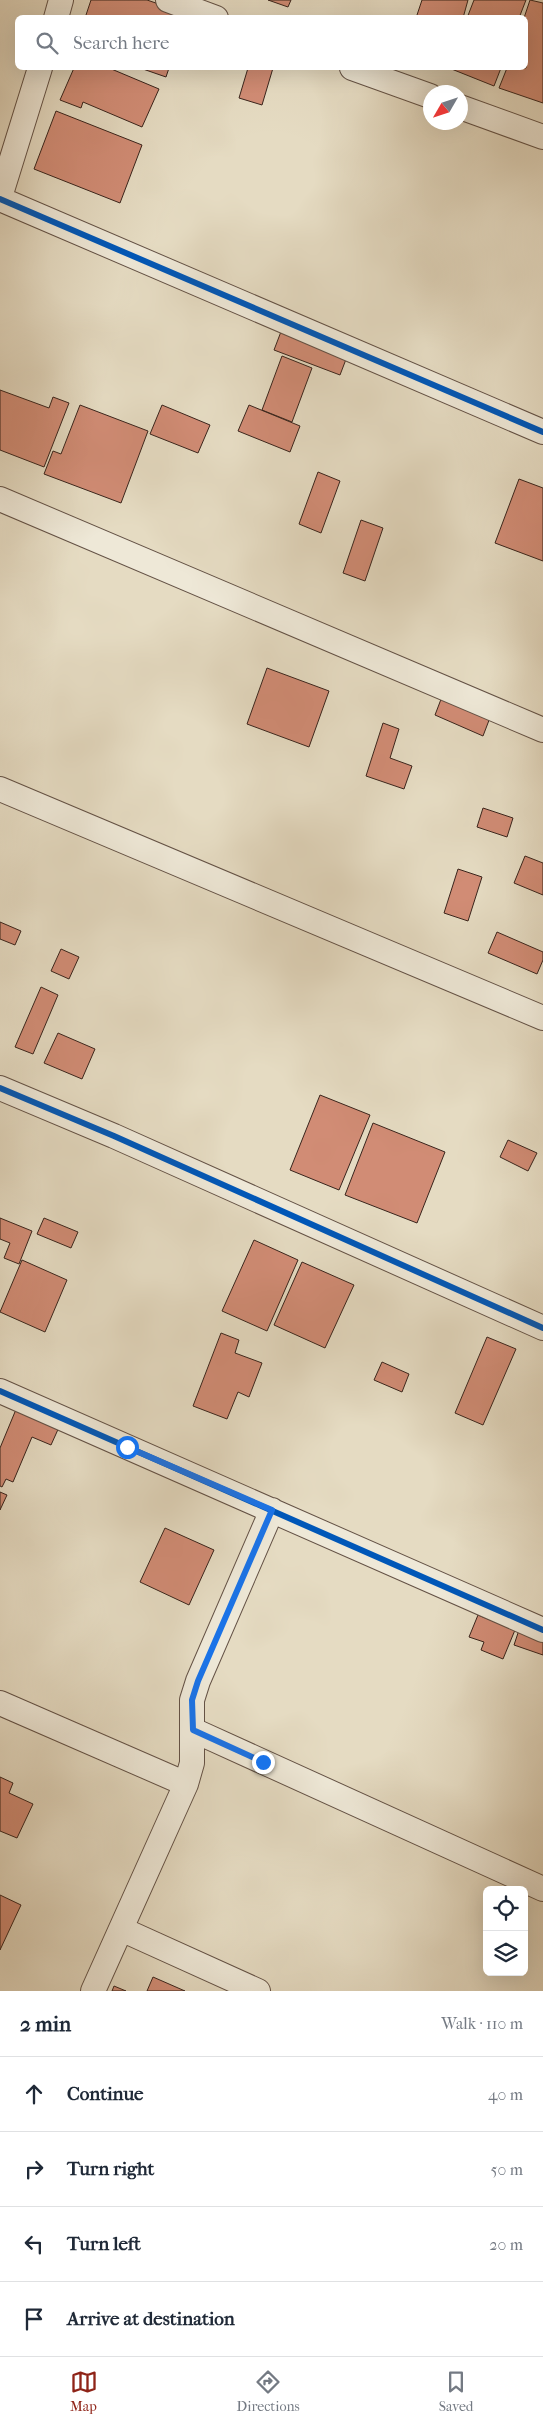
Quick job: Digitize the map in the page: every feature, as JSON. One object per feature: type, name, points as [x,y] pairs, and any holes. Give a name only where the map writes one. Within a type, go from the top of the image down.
[{"type":"street","points":[[57,15],[61,0]]},
{"type":"street","points":[[168,0],[208,15]]},
{"type":"street","points":[[39,70],[0,198],[543,432]]},
{"type":"street","points":[[358,70],[423,93]]},
{"type":"street","points":[[468,110],[543,137]]},
{"type":"street","points":[[0,499],[543,730]]},
{"type":"street","points":[[0,788],[543,1018]]},
{"type":"street","points":[[0,1088],[114,1136],[543,1328]]},
{"type":"street","points":[[0,1391],[543,1630]]},
{"type":"street","points":[[93,1991],[186,1784],[192,1763],[192,1700],[198,1681],[272,1510]]},
{"type":"street","points":[[0,1703],[186,1784]]},
{"type":"street","points":[[193,1730],[543,1889]]},
{"type":"street","points":[[120,1929],[258,1991]]},
{"type":"building","points":[[91,0],[147,0],[188,14],[188,15],[86,15]]},
{"type":"building","points":[[268,0],[291,0],[288,7]]},
{"type":"building","points":[[422,0],[468,0],[464,15],[417,15]]},
{"type":"building","points":[[474,0],[526,0],[520,15],[468,15]]},
{"type":"building","points":[[530,0],[543,3],[543,103],[499,88],[506,70],[528,70],[528,15],[525,15]]},
{"type":"building","points":[[73,70],[114,70],[159,89],[142,127],[83,102],[81,108],[60,100]]},
{"type":"building","points":[[146,70],[168,70],[166,77]]},
{"type":"building","points":[[247,70],[272,70],[262,105],[239,98]]},
{"type":"building","points":[[454,70],[500,70],[494,86]]},
{"type":"building","points":[[56,111],[142,145],[120,203],[34,169]]},
{"type":"building","points":[[282,329],[348,354],[340,375],[274,350]]},
{"type":"building","points":[[282,356],[312,368],[292,422],[262,410]]},
{"type":"building","points":[[0,390],[49,408],[53,397],[69,403],[44,467],[0,450]]},
{"type":"building","points":[[80,405],[148,431],[121,503],[44,474],[53,451],[61,454]]},
{"type":"building","points":[[162,405],[210,425],[198,453],[150,434]]},
{"type":"building","points":[[249,405],[300,426],[290,452],[238,431]]},
{"type":"building","points":[[318,472],[340,481],[321,533],[299,524]]},
{"type":"building","points":[[519,479],[543,488],[543,561],[495,543]]},
{"type":"building","points":[[361,520],[383,528],[365,581],[343,573]]},
{"type":"building","points":[[267,668],[329,691],[309,747],[247,724]]},
{"type":"building","points":[[443,694],[491,715],[483,736],[435,715]]},
{"type":"building","points":[[383,723],[399,729],[390,758],[412,766],[404,789],[366,776]]},
{"type":"building","points":[[483,808],[513,818],[507,837],[477,827]]},
{"type":"building","points":[[525,856],[543,863],[543,895],[514,883]]},
{"type":"building","points":[[458,869],[482,877],[468,921],[444,913]]},
{"type":"building","points":[[0,922],[21,931],[15,945],[0,939]]},
{"type":"building","points":[[497,932],[543,952],[543,960],[537,974],[488,953]]},
{"type":"building","points":[[61,949],[79,957],[69,979],[51,971]]},
{"type":"building","points":[[41,987],[58,995],[33,1054],[15,1047]]},
{"type":"building","points":[[58,1033],[95,1049],[82,1079],[44,1063]]},
{"type":"building","points":[[320,1095],[370,1115],[339,1190],[290,1170]]},
{"type":"building","points":[[373,1123],[445,1152],[417,1223],[345,1195]]},
{"type":"building","points":[[508,1140],[537,1153],[528,1171],[500,1157]]},
{"type":"building","points":[[0,1218],[32,1231],[19,1264],[4,1258],[10,1243],[0,1239]]},
{"type":"building","points":[[44,1218],[78,1232],[71,1248],[37,1234]]},
{"type":"building","points":[[254,1240],[298,1260],[267,1331],[222,1311]]},
{"type":"building","points":[[22,1260],[67,1280],[45,1332],[0,1312]]},
{"type":"building","points":[[302,1262],[354,1285],[325,1348],[274,1325]]},
{"type":"building","points":[[221,1333],[239,1340],[235,1353],[262,1363],[249,1397],[238,1392],[227,1419],[193,1406]]},
{"type":"building","points":[[487,1337],[516,1349],[483,1425],[455,1413]]},
{"type":"building","points":[[382,1362],[409,1374],[402,1392],[374,1380]]},
{"type":"building","points":[[17,1407],[60,1425],[51,1445],[32,1437],[13,1482],[6,1479],[2,1487],[0,1486],[0,1448]]},
{"type":"building","points":[[0,1492],[7,1495],[0,1510]]},
{"type":"building","points":[[165,1528],[214,1550],[189,1605],[140,1582]]},
{"type":"building","points":[[478,1615],[515,1630],[503,1659],[481,1650],[484,1642],[469,1637]]},
{"type":"building","points":[[519,1630],[543,1639],[543,1655],[514,1645]]},
{"type":"building","points":[[0,1777],[13,1783],[9,1793],[33,1804],[17,1838],[0,1831]]},
{"type":"building","points":[[0,1895],[21,1905],[0,1950]]},
{"type":"building","points":[[153,1977],[185,1991],[147,1991]]},
{"type":"building","points":[[114,1986],[126,1991],[112,1991]]},
{"type":"cycle path","points":[[0,199],[543,432]]},
{"type":"cycle path","points":[[0,1088],[114,1136],[543,1328]]},
{"type":"cycle path","points":[[0,1391],[543,1630]]},
{"type":"route","points":[[127,1447],[272,1510],[198,1681],[192,1700],[193,1730],[263,1762]]}]
